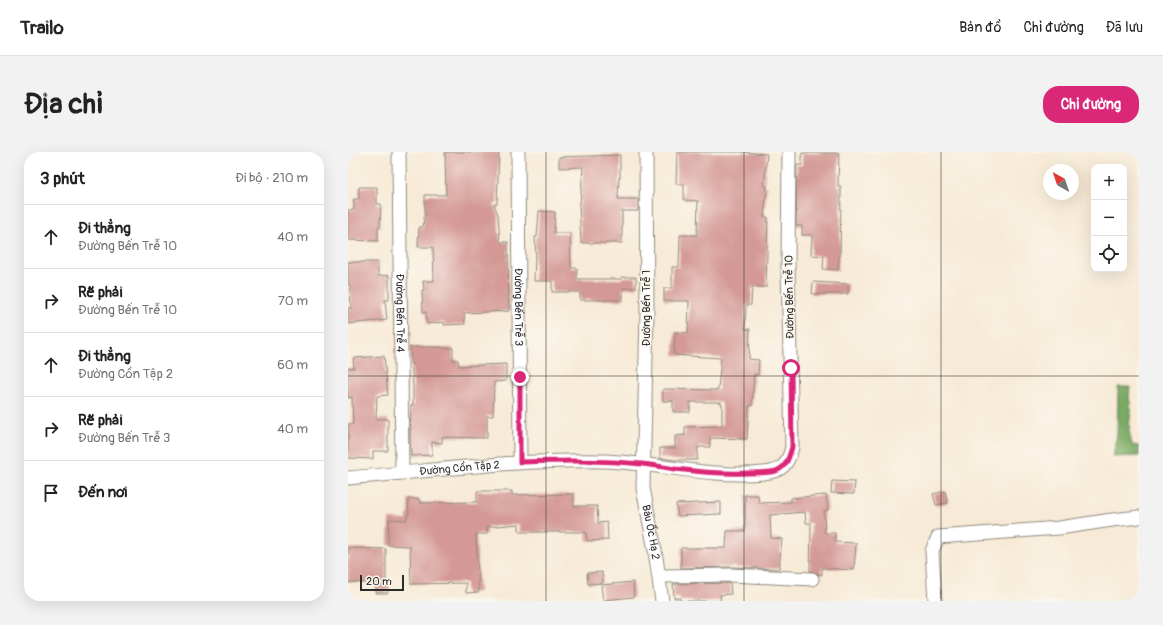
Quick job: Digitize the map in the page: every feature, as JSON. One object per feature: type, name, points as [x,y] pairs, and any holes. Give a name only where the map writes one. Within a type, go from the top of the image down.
[{"type":"street","name":"Đường Bến Trễ 4","points":[[399,152],[402,474]]},
{"type":"street","name":"Đường Bến Trễ 3","points":[[518,152],[520,462]]},
{"type":"street","name":"Đường Bến Trễ 1","points":[[643,464],[647,312],[646,152]]},
{"type":"street","name":"Đường Bến Trễ 10","points":[[643,464],[676,469],[733,474],[764,473],[777,470],[786,464],[788,460],[792,447],[792,417],[788,265],[788,152]]},
{"type":"street","name":"Đường Cồn Tập 2","points":[[348,478],[520,462],[605,461],[643,464]]},
{"type":"street","name":"Bàu Ốc Hạ 2","points":[[643,464],[643,488],[662,601]]},
{"type":"street","points":[[935,601],[932,551],[938,538],[1059,528],[1139,517]]},
{"type":"street","points":[[659,576],[731,575],[812,579]]},
{"type":"green space","points":[[1118,387],[1130,387],[1129,396],[1131,409],[1129,430],[1132,445],[1139,446],[1139,456],[1113,457],[1117,433]]},
{"type":"building","points":[[445,152],[499,152],[497,204],[494,204],[498,215],[500,242],[508,242],[509,311],[464,313],[465,324],[444,325],[444,322],[427,324],[426,312],[423,312],[423,281],[434,281],[433,247],[418,247],[419,227],[423,227],[425,217],[425,195],[446,195]]},
{"type":"building","points":[[677,152],[740,152],[767,154],[764,186],[767,186],[764,217],[768,217],[766,287],[752,287],[751,305],[746,305],[745,329],[750,329],[749,359],[759,360],[758,375],[754,374],[752,406],[749,406],[747,439],[710,438],[710,447],[698,447],[697,460],[660,458],[660,448],[675,448],[675,436],[685,435],[685,427],[722,426],[721,402],[690,402],[690,412],[673,412],[673,401],[663,401],[663,389],[718,390],[721,358],[674,355],[675,332],[688,333],[689,301],[664,301],[664,288],[672,288],[672,267],[679,267],[680,235],[697,235],[698,201],[684,200],[684,184],[676,184]]},
{"type":"building","points":[[802,153],[839,153],[838,186],[841,186],[841,195],[840,256],[838,270],[823,269],[824,256],[811,255],[812,235],[802,235],[802,226],[796,226],[797,165],[802,165]]},
{"type":"building","points":[[620,155],[618,199],[638,199],[638,211],[622,211],[622,243],[581,243],[579,204],[583,167],[559,168],[559,157]]},
{"type":"building","points":[[359,187],[377,187],[377,204],[381,204],[378,241],[348,240],[348,210],[354,210],[354,199],[359,199]]},
{"type":"building","points":[[539,211],[555,212],[554,233],[570,233],[571,268],[577,268],[577,279],[622,279],[622,277],[636,277],[636,288],[623,288],[623,300],[580,300],[580,292],[552,292],[552,281],[534,281],[536,256],[535,237],[537,237]]},
{"type":"building","points":[[348,262],[378,262],[378,276],[389,275],[389,300],[385,300],[387,320],[348,324],[348,308],[351,308],[350,285],[348,285]]},
{"type":"building","points":[[813,282],[848,284],[848,294],[812,294]]},
{"type":"building","points":[[410,347],[453,348],[453,360],[458,360],[459,366],[506,364],[506,381],[494,382],[493,416],[487,416],[487,438],[442,437],[442,443],[432,442],[432,455],[411,456],[410,437],[413,385]]},
{"type":"building","points":[[384,356],[388,395],[377,396],[376,419],[388,419],[388,451],[373,451],[373,459],[348,458],[348,424],[353,424],[352,397],[348,398],[348,368],[354,368],[353,358]]},
{"type":"building","points":[[832,481],[855,482],[854,494],[831,493]]},
{"type":"building","points":[[477,491],[512,491],[512,495],[574,494],[574,506],[597,506],[598,523],[607,522],[608,540],[587,541],[586,532],[519,532],[519,524],[487,527],[487,534],[476,534],[479,592],[466,593],[466,583],[411,584],[410,546],[388,545],[389,519],[407,520],[407,515],[409,514],[408,499],[419,499],[420,503],[477,502]]},
{"type":"building","points":[[945,491],[948,503],[936,505],[933,494]]},
{"type":"building","points":[[745,495],[758,495],[759,503],[791,502],[791,498],[826,495],[828,510],[824,511],[825,533],[835,533],[835,542],[856,543],[854,570],[822,568],[822,575],[810,571],[811,523],[806,523],[805,512],[770,515],[771,538],[782,539],[779,569],[731,567],[681,568],[681,548],[726,548],[727,531],[745,531]]},
{"type":"building","points":[[721,502],[721,514],[678,516],[676,504]]},
{"type":"building","points":[[348,548],[386,549],[386,581],[388,581],[388,593],[376,593],[376,583],[348,582]]},
{"type":"building","points":[[602,572],[603,583],[588,584],[587,573]]},
{"type":"building","points":[[633,582],[634,597],[603,600],[601,585]]},
{"type":"building","points":[[730,583],[731,594],[720,595],[721,601],[680,601],[680,598],[674,598],[673,584]]},
{"type":"route","points":[[520,377],[520,462],[605,461],[643,464],[703,472],[733,474],[764,473],[777,470],[786,464],[792,447],[791,368]]}]
